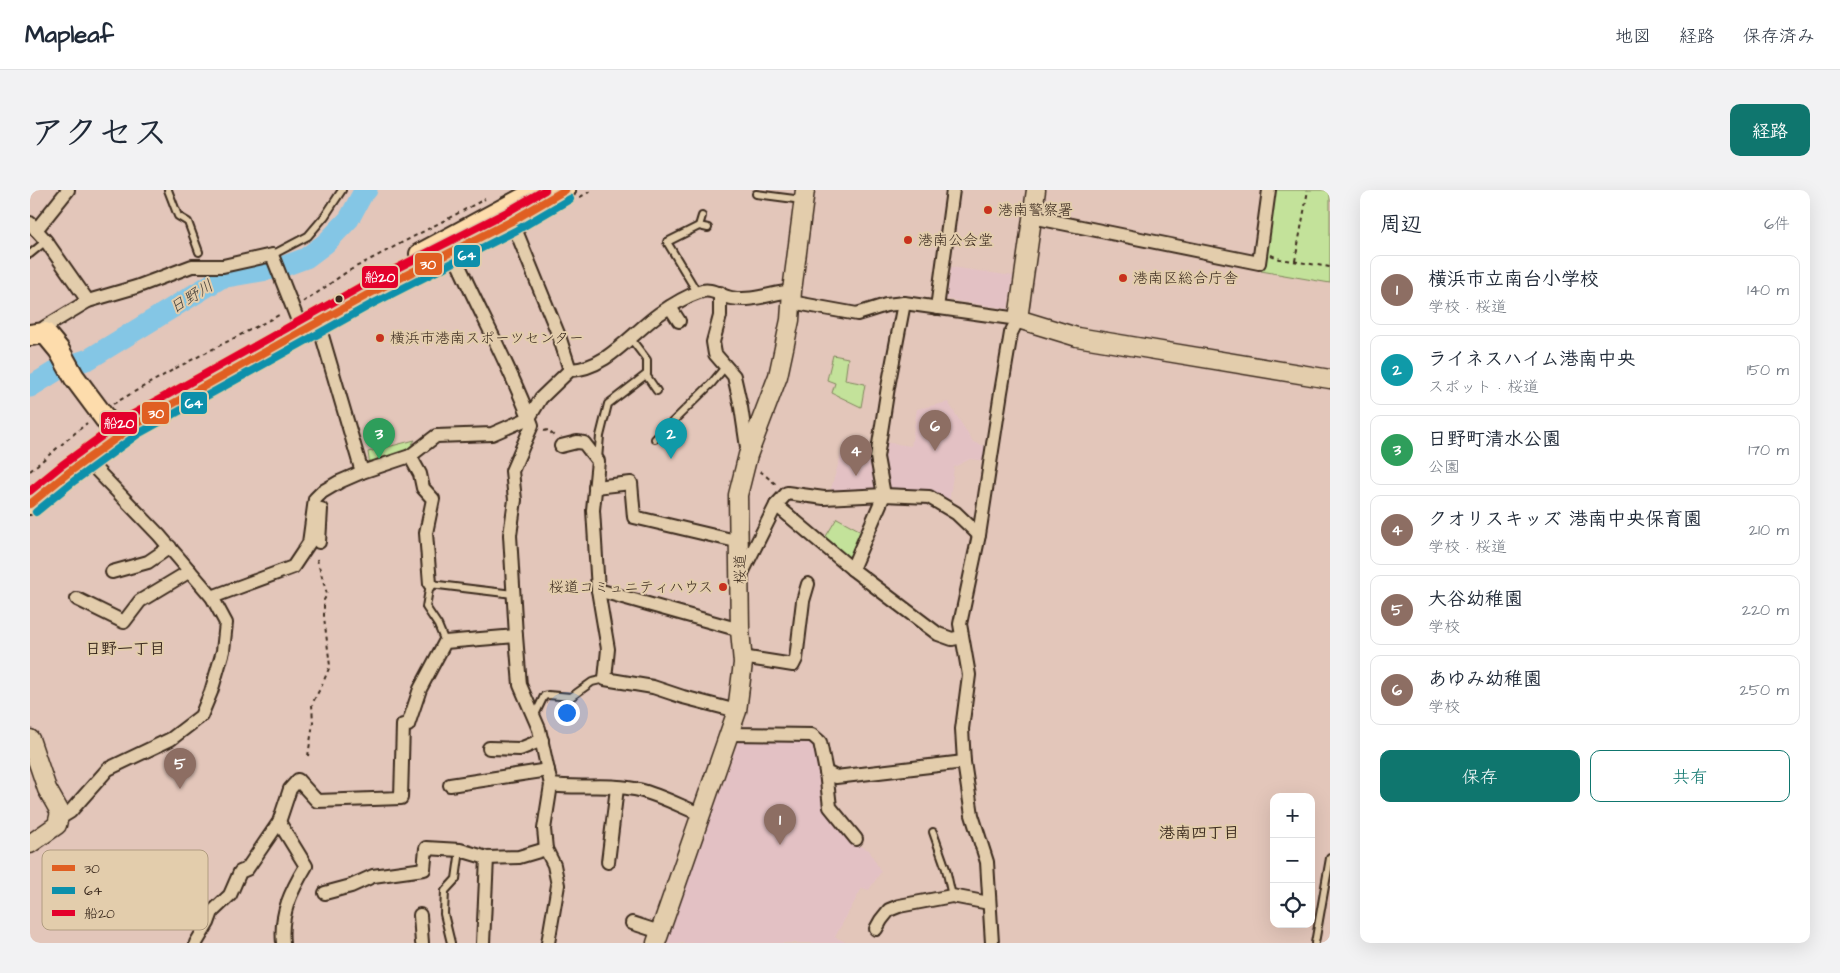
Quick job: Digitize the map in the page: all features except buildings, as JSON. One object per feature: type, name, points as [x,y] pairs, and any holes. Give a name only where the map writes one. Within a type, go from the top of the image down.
[{"type":"main road","points":[[30,490],[109,425],[207,369],[295,315],[362,285],[539,190]]},
{"type":"main road","points":[[109,425],[133,426],[367,295],[512,221],[565,190]]},
{"type":"main road","points":[[38,334],[59,350],[74,377],[109,425]]},
{"type":"main road","points":[[30,504],[86,459],[109,425]]},
{"type":"street","points":[[68,190],[33,226],[46,240],[88,301]]},
{"type":"street","points":[[937,308],[953,190]]},
{"type":"street","points":[[992,943],[987,862],[972,815],[964,762],[962,729],[969,675],[960,624],[979,535],[1002,382],[1012,333],[1018,319],[1036,190]]},
{"type":"street","points":[[1032,217],[1259,263],[1269,190]]},
{"type":"street","name":"桜道","points":[[658,938],[737,711],[742,657],[738,495],[746,462],[778,376],[790,320],[791,297],[804,195]]},
{"type":"street","points":[[512,221],[560,336],[570,370]]},
{"type":"street","points":[[452,252],[505,361],[532,425],[512,471],[515,500],[510,535],[520,685],[539,730],[551,785],[544,829],[546,849],[554,865],[558,886],[549,943]]},
{"type":"street","points":[[38,334],[88,301],[136,287],[192,266],[223,266],[272,257],[295,315]]},
{"type":"street","points":[[212,598],[293,567],[309,542],[315,499],[322,492],[362,472],[410,456],[436,436],[492,434],[529,418],[541,398],[570,370],[591,366],[631,339],[659,314],[697,292],[708,290],[730,298],[791,297],[857,314],[886,305],[904,303],[1018,319],[1077,337],[1330,379]]},
{"type":"street","points":[[720,293],[720,316],[713,342],[715,354],[734,376],[741,407],[746,462]]},
{"type":"street","points":[[852,569],[884,495],[877,457],[904,303]]},
{"type":"street","points":[[670,308],[680,322]]},
{"type":"street","points":[[318,322],[362,472]]},
{"type":"street","points":[[558,442],[584,444],[598,461],[593,510],[598,590],[608,649],[605,679],[653,687],[737,711]]},
{"type":"street","points":[[410,456],[420,474],[423,488],[433,499],[426,533],[430,584]]},
{"type":"street","points":[[60,818],[70,812],[108,769],[171,739],[201,716],[211,692],[223,651],[226,623],[212,598],[170,547],[86,459]]},
{"type":"street","points":[[595,487],[631,483],[634,517],[740,542]]},
{"type":"street","points":[[320,542],[322,492]]},
{"type":"street","points":[[740,577],[776,505],[786,492],[824,498],[884,495],[929,496],[956,513],[979,535]]},
{"type":"street","points":[[776,505],[852,569],[938,634],[952,639],[962,637]]},
{"type":"street","points":[[112,572],[148,562],[170,547]]},
{"type":"street","points":[[77,599],[124,622],[140,601],[190,571]]},
{"type":"street","points":[[742,657],[793,665],[796,659],[803,601],[808,584]]},
{"type":"street","points":[[598,590],[740,630]]},
{"type":"street","points":[[208,923],[212,912],[230,895],[240,872],[247,869],[279,822],[290,789],[298,780],[317,800],[401,798],[404,725],[408,724],[420,689],[445,642],[516,636]]},
{"type":"street","points":[[728,734],[812,735],[820,742],[830,807],[856,838]]},
{"type":"street","points":[[30,739],[47,789],[60,812],[57,825],[30,844]]},
{"type":"street","points":[[489,748],[520,749],[532,746],[542,740]]},
{"type":"street","points":[[826,772],[836,777],[964,762]]},
{"type":"street","points":[[450,785],[548,770]]},
{"type":"street","points":[[551,785],[639,790],[700,814]]},
{"type":"street","points":[[608,862],[617,788]]},
{"type":"street","points":[[279,822],[306,866],[290,894],[281,928],[283,943]]},
{"type":"street","points":[[325,893],[351,886],[373,876],[424,869],[426,848],[460,850],[487,858],[519,857],[546,849]]},
{"type":"street","points":[[483,943],[487,858]]},
{"type":"street","points":[[876,929],[880,920],[889,910],[899,906],[952,896],[989,903]]},
{"type":"street","points":[[420,915],[422,943]]},
{"type":"street","points":[[632,923],[658,938]]},
{"type":"street","points":[[196,943],[204,930]]},
{"type":"lane","points":[[168,190],[178,216],[188,222],[199,252]]},
{"type":"lane","points":[[272,257],[308,236],[325,216],[342,190]]},
{"type":"lane","points":[[756,194],[804,195]]},
{"type":"lane","points":[[699,226],[702,216]]},
{"type":"lane","points":[[697,292],[668,242],[699,226],[708,228]]},
{"type":"lane","points":[[30,254],[46,240]]},
{"type":"lane","points":[[631,339],[647,360],[646,375],[657,391]]},
{"type":"lane","points":[[656,439],[711,384],[726,366]]},
{"type":"lane","points":[[598,461],[600,436],[608,404],[646,375]]},
{"type":"lane","points":[[445,642],[438,625],[426,607],[430,584],[513,594]]},
{"type":"lane","points":[[534,718],[544,696],[571,696],[592,682],[605,679]]},
{"type":"lane","points":[[933,832],[946,869],[952,896]]},
{"type":"lane","points":[[451,943],[444,914],[445,891],[456,879],[460,850]]},
{"type":"lane","points":[[1315,943],[1330,858]]},
{"type":"path","points":[[1295,261],[1308,190]]},
{"type":"path","points":[[30,471],[109,425],[178,368],[295,315],[335,279],[488,198]]},
{"type":"path","points":[[1260,251],[1280,259],[1330,267]]},
{"type":"path","points":[[541,431],[548,430],[558,442]]},
{"type":"path","points":[[746,462],[786,492]]},
{"type":"path","points":[[308,756],[313,723],[312,704],[330,666],[324,617],[324,600],[327,594],[316,556],[320,542]]},
{"type":"shaded area","points":[[951,267],[1013,276],[1008,309],[946,299]]},
{"type":"shaded area","points":[[948,402],[973,442],[988,447],[985,461],[970,459],[954,467],[949,504],[888,491],[883,455],[884,442],[911,446],[917,409]]},
{"type":"shaded area","points":[[845,441],[876,449],[878,490],[830,492]]},
{"type":"shaded area","points":[[739,739],[807,739],[814,744],[827,808],[835,823],[848,840],[869,850],[881,872],[869,890],[862,888],[835,937],[847,943],[666,943]]},
{"type":"green space","points":[[1274,190],[1330,190],[1330,283],[1261,271]]},
{"type":"green space","points":[[833,355],[848,358],[845,380],[865,384],[861,407],[832,393],[835,383],[827,380]]},
{"type":"green space","points":[[415,440],[406,452],[370,466],[368,452]]},
{"type":"green space","points":[[837,518],[861,531],[849,560],[825,538]]},
{"type":"waterway","name":"日野川","points":[[30,387],[59,369],[89,359],[221,278],[279,268],[306,258],[326,243],[349,219],[363,193],[367,190]]},
{"type":"transit line","name":"船20","points":[[30,491],[128,417],[362,286],[507,212],[545,190]]},
{"type":"transit line","name":"30","points":[[30,504],[68,473],[133,426],[367,295],[512,221],[565,190]]},
{"type":"transit line","name":"64","points":[[36,512],[74,481],[138,434],[372,304],[517,230],[570,199]]},
{"type":"place","name":"港南警察署","points":[[988,210]]},
{"type":"place","name":"港南公会堂","points":[[908,240]]},
{"type":"place","name":"港南区総合庁舎","points":[[1123,278]]},
{"type":"place","name":"横浜市港南スポーツセンター","points":[[380,338]]},
{"type":"place","name":"あゆみ幼稚園","points":[[935,451]]},
{"type":"place","name":"日野町清水公園","points":[[379,459]]},
{"type":"place","name":"ライネスハイム港南中央","points":[[671,459]]},
{"type":"place","name":"クオリスキッズ 港南中央保育園","points":[[856,476]]},
{"type":"place","name":"桜道コミュニティハウス","points":[[723,587]]},
{"type":"place","name":"大谷幼稚園","points":[[180,789]]},
{"type":"place","name":"横浜市立南台小学校","points":[[780,845]]},
{"type":"district","name":"日野一丁目","points":[[125,648]]},
{"type":"district","name":"港南四丁目","points":[[1199,832]]}]
